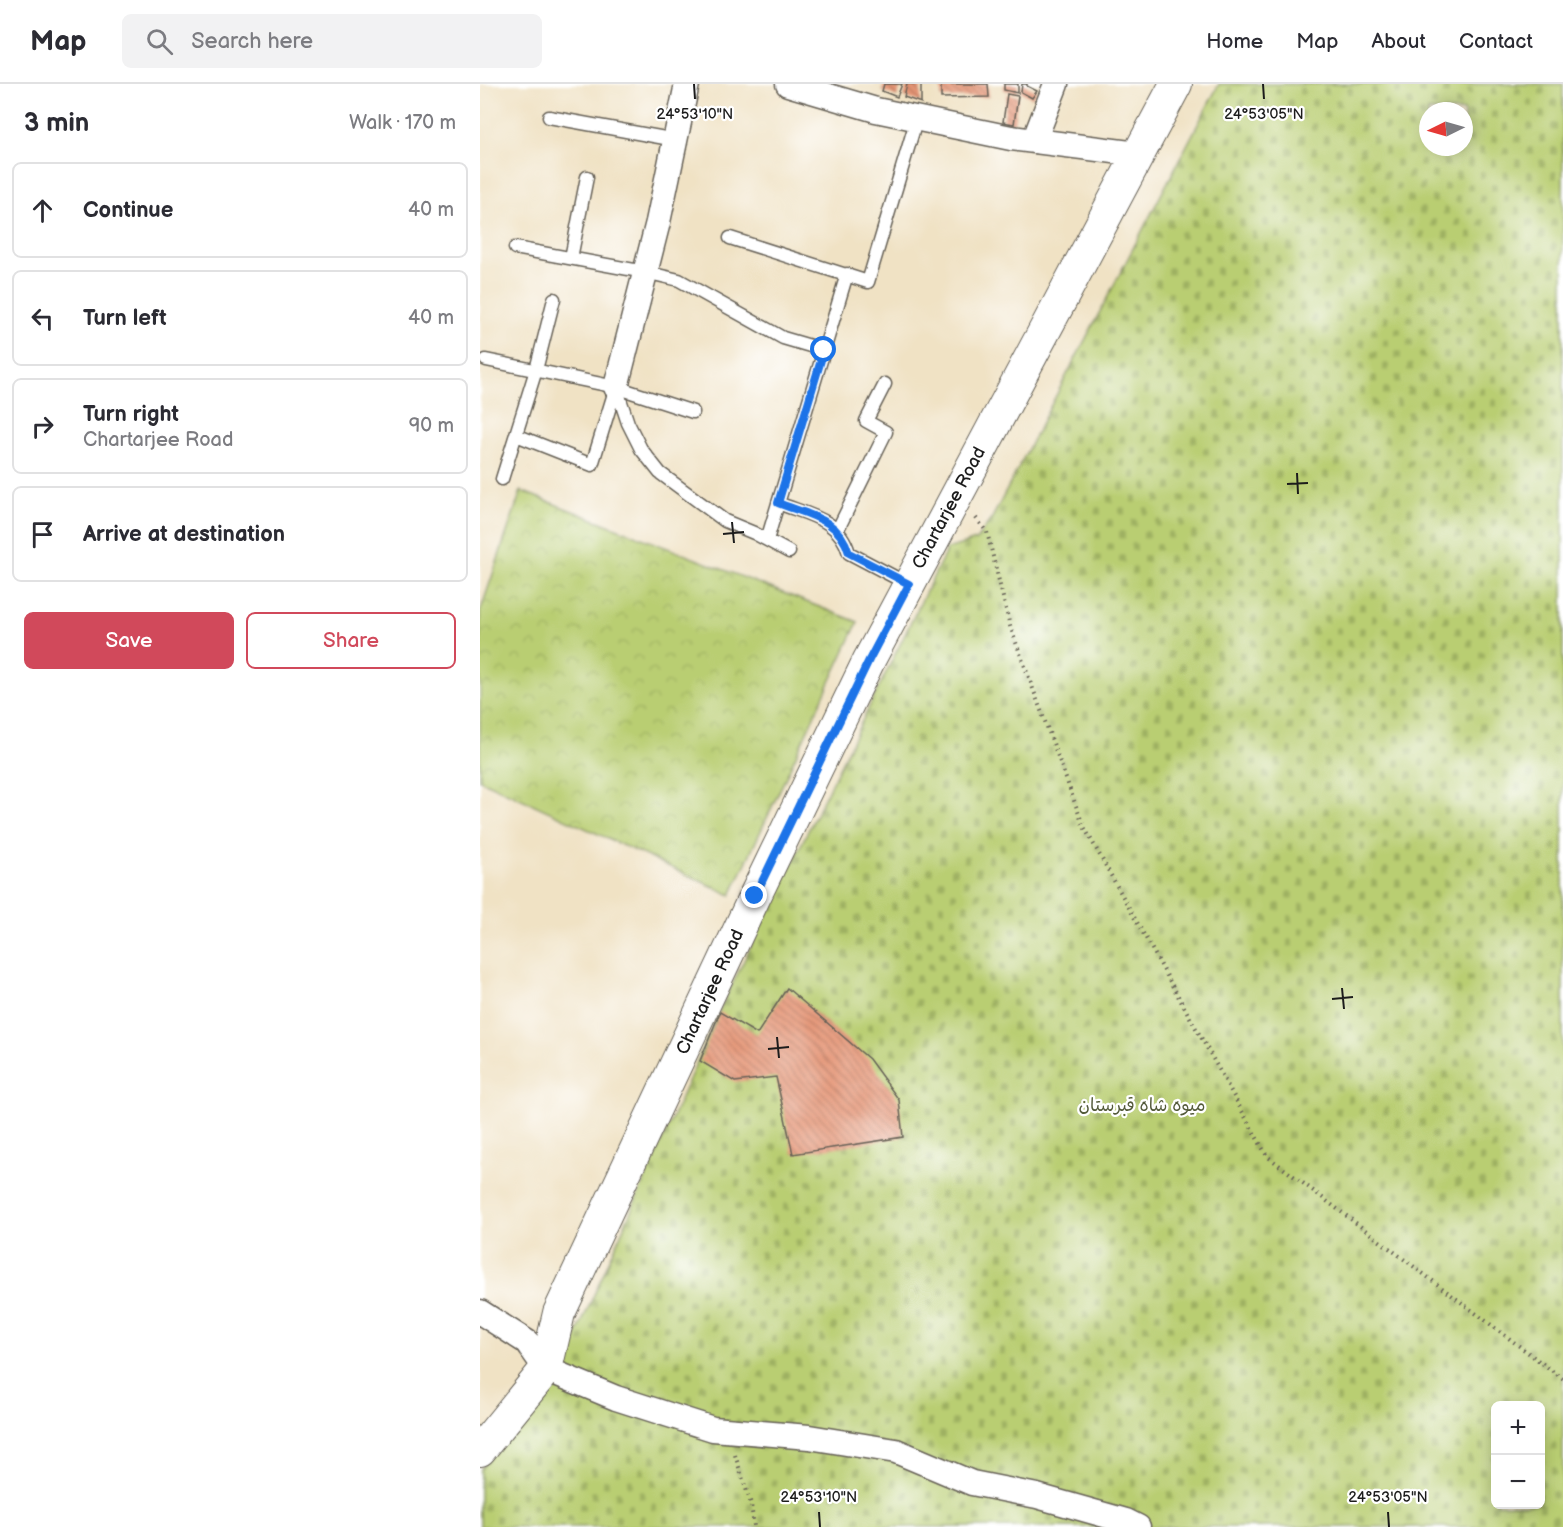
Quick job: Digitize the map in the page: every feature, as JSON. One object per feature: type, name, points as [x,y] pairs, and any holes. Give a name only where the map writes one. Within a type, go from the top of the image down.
[{"type":"street","points":[[616,387],[676,140],[687,84]]},
{"type":"street","points":[[788,84],[876,110],[1011,138],[1138,154]]},
{"type":"street","points":[[1034,141],[1056,84]]},
{"type":"street","name":"Chartarjee Road","points":[[480,1450],[546,1369],[559,1313],[760,885],[869,660],[1176,84]]},
{"type":"street","points":[[480,1312],[527,1342],[546,1369],[616,1398],[713,1429],[809,1437],[896,1451],[972,1484],[1037,1496],[1126,1521],[1138,1527]]},
{"type":"lane","points":[[549,117],[676,140]]},
{"type":"lane","points":[[730,238],[868,282],[917,118]]},
{"type":"lane","points":[[571,258],[588,177]]},
{"type":"lane","points":[[515,248],[679,280],[783,338],[824,350]]},
{"type":"lane","points":[[767,540],[847,274]]},
{"type":"lane","points":[[502,478],[536,370],[554,299]]},
{"type":"lane","points":[[486,360],[616,387],[693,412]]},
{"type":"lane","points":[[838,529],[886,432],[866,420],[885,384]]},
{"type":"lane","points":[[516,435],[592,465],[616,387]]},
{"type":"lane","points":[[616,387],[628,423],[641,450],[660,473],[725,521],[789,552]]},
{"type":"lane","points":[[778,503],[825,521],[838,529],[849,553],[909,584]]},
{"type":"path","points":[[956,496],[987,532],[1010,626],[1083,825],[1267,1156],[1563,1379]]},
{"type":"path","points":[[727,1430],[751,1504],[754,1527]]},
{"type":"green space","name":"میوہ شاہ قبرستان","points":[[1219,84],[1563,84],[1563,1527],[480,1527],[480,1470],[570,1349],[722,1005],[947,549],[976,540],[992,518]]},
{"type":"green space","points":[[521,491],[858,622],[731,895],[480,780],[480,612]]},
{"type":"building","points":[[884,84],[902,84],[897,97],[882,91]]},
{"type":"building","points":[[907,84],[921,84],[921,103],[904,97]]},
{"type":"building","points":[[941,84],[988,84],[989,97],[941,98]]},
{"type":"building","points":[[1004,84],[1018,84],[1018,93],[1004,90]]},
{"type":"building","points":[[1022,84],[1027,84],[1037,91],[1032,98],[1021,92]]},
{"type":"building","points":[[1007,94],[1018,96],[1014,124],[1003,122]]},
{"type":"building","points":[[787,988],[869,1059],[899,1100],[903,1137],[793,1154],[776,1077],[735,1082],[700,1061],[720,1012],[757,1034]]},
{"type":"route","points":[[755,896],[869,660],[909,584],[849,553],[838,529],[825,521],[778,503],[824,350]]}]
